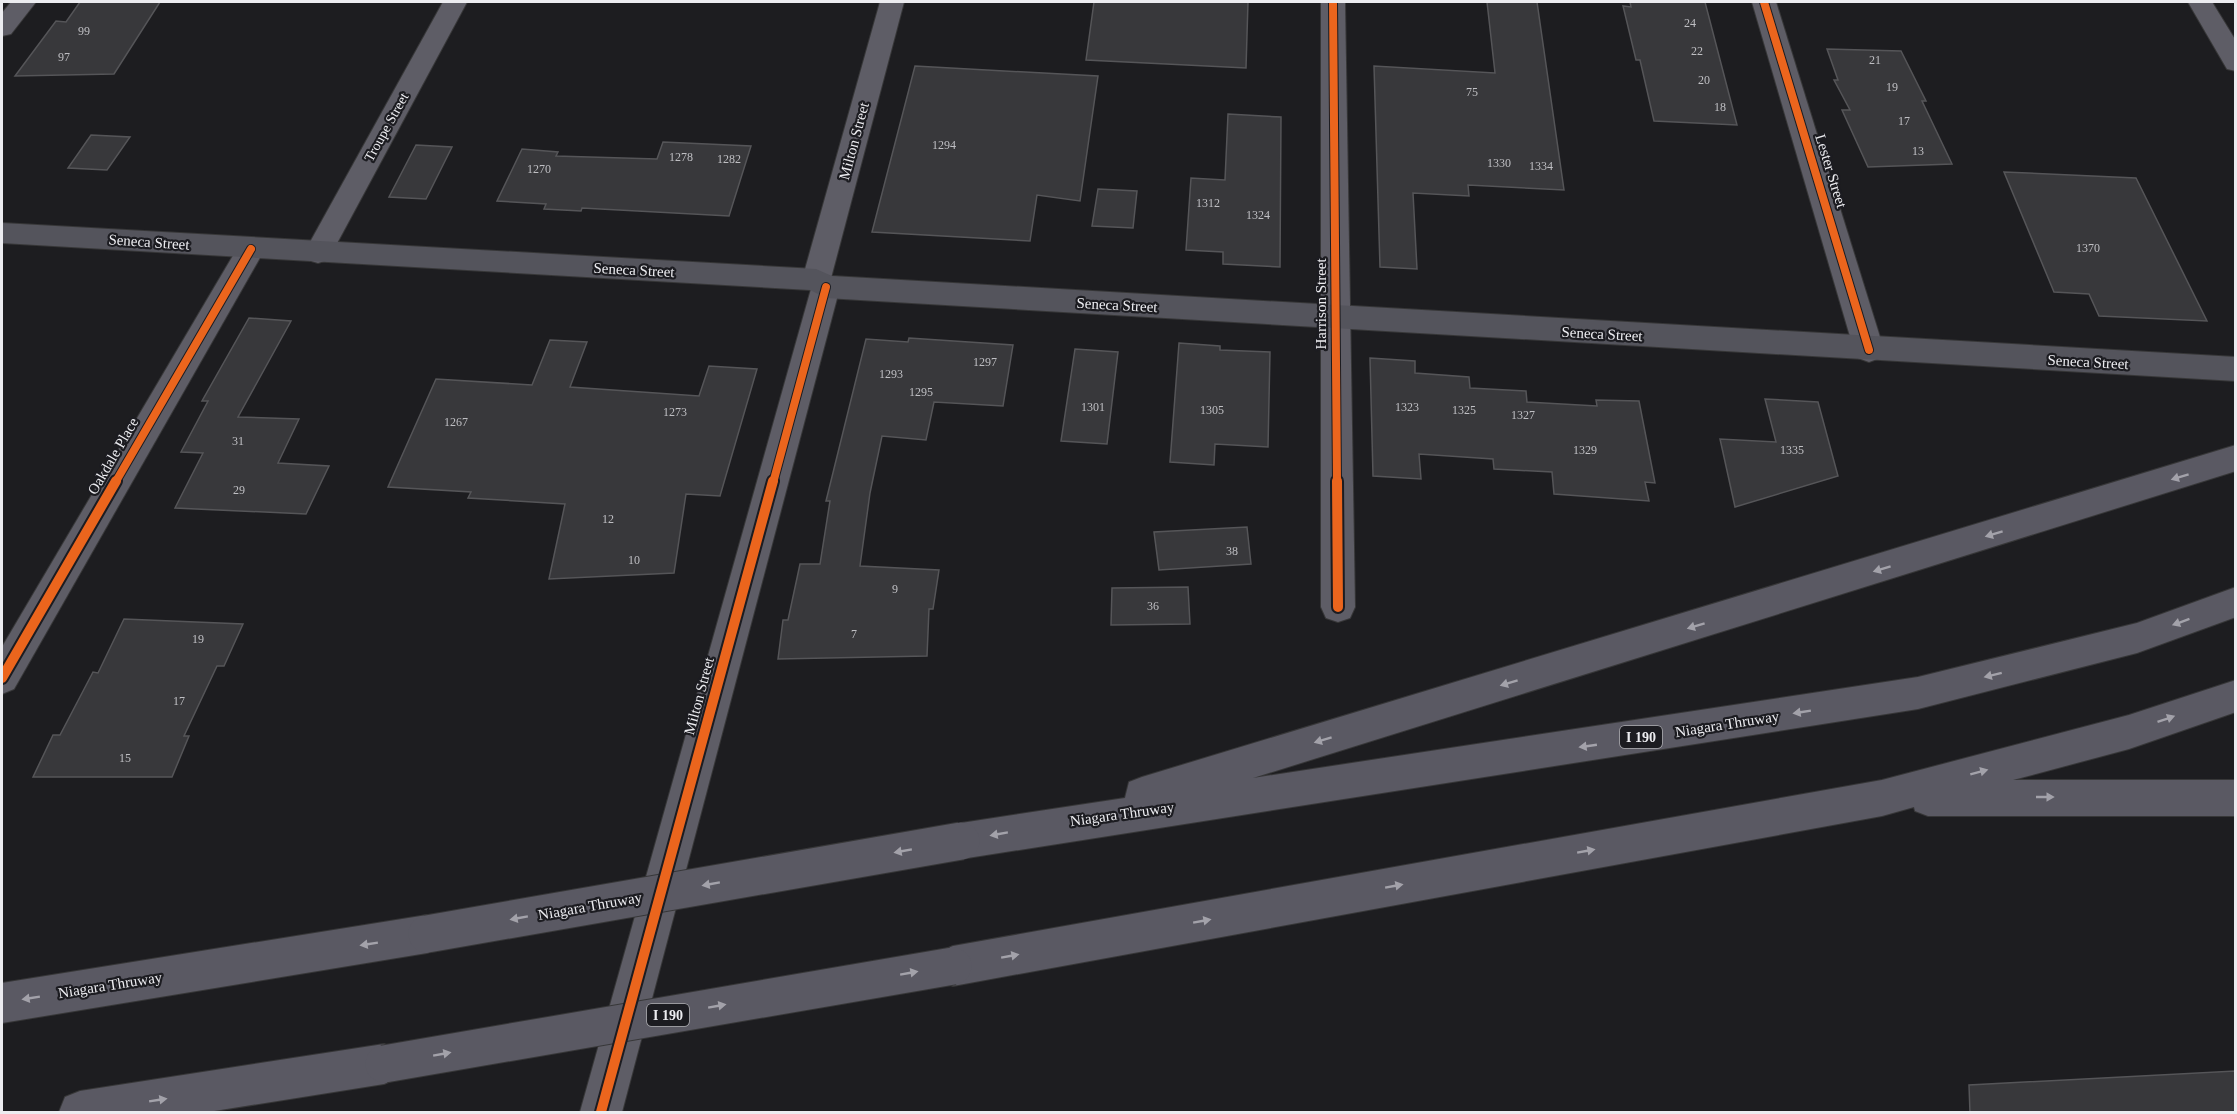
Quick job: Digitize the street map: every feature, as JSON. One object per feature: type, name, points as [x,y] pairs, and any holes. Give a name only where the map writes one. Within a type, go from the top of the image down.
[{"type":"highway","points":[[1037,827],[2235,458]]},
{"type":"highway","name":"Niagara Thruway","points":[[2,1003],[427,934],[1037,827],[1598,744],[1918,693],[2137,638],[2235,602]]},
{"type":"highway","name":"I 190","points":[[80,1113],[384,1064],[953,966],[1882,798],[2129,732],[2235,696]]},
{"type":"highway","points":[[1882,798],[2235,798]]},
{"type":"main road","name":"Seneca Street","points":[[2,233],[1336,318],[2235,369]]},
{"type":"street","points":[[2,28],[24,2]]},
{"type":"street","name":"Troupe Street","points":[[318,253],[455,2]]},
{"type":"street","name":"Milton Street","points":[[601,1113],[821,284],[892,2]]},
{"type":"street","name":"Harrison Street","points":[[1333,2],[1338,607]]},
{"type":"street","name":"Lester Street","points":[[1764,2],[1869,350]]},
{"type":"street","points":[[2200,2],[2235,63]]},
{"type":"street","name":"Oakdale Place","points":[[2,678],[251,249]]},
{"type":"building","points":[[80,2],[160,2],[114,74],[15,76],[56,21],[66,22]]},
{"type":"building","points":[[1094,2],[1248,2],[1246,68],[1086,60]]},
{"type":"building","points":[[1487,2],[1537,2],[1564,190],[1468,185],[1469,196],[1413,193],[1417,269],[1380,267],[1374,66],[1495,73]]},
{"type":"building","points":[[1630,2],[1705,2],[1737,125],[1654,121],[1640,60],[1636,60],[1623,6],[1631,7]]},
{"type":"building","points":[[1827,49],[1901,51],[1926,101],[1922,101],[1952,164],[1868,167],[1842,110],[1850,110],[1834,80],[1838,80]]},
{"type":"building","points":[[915,66],[1098,76],[1080,201],[1037,195],[1030,241],[872,232]]},
{"type":"building","points":[[1228,114],[1281,117],[1280,267],[1223,264],[1223,252],[1186,250],[1191,178],[1225,180]]},
{"type":"building","points":[[91,135],[130,137],[107,170],[68,168]]},
{"type":"building","points":[[663,142],[751,146],[729,216],[582,208],[581,211],[544,209],[546,204],[497,201],[522,149],[558,152],[556,156],[657,159]]},
{"type":"building","points":[[416,145],[452,147],[426,199],[389,197]]},
{"type":"building","points":[[2004,172],[2136,178],[2207,321],[2099,316],[2089,294],[2054,292]]},
{"type":"building","points":[[1098,189],[1137,191],[1133,228],[1092,226]]},
{"type":"building","points":[[249,318],[291,321],[238,417],[299,419],[278,463],[329,466],[306,514],[175,508],[203,453],[181,452],[208,401],[202,401]]},
{"type":"building","points":[[909,338],[1013,345],[1003,406],[934,402],[926,440],[882,436],[870,493],[860,566],[939,570],[933,609],[929,609],[927,656],[778,659],[783,620],[788,620],[800,564],[820,564],[830,501],[826,501],[866,339],[908,342]]},
{"type":"building","points":[[550,340],[587,342],[570,387],[699,396],[709,366],[757,369],[720,496],[686,494],[674,573],[549,579],[565,504],[468,498],[471,492],[388,487],[436,379],[532,385]]},
{"type":"building","points":[[1179,343],[1220,346],[1220,350],[1270,352],[1268,447],[1215,444],[1214,465],[1170,462]]},
{"type":"building","points":[[1075,349],[1118,352],[1107,444],[1061,441]]},
{"type":"building","points":[[1370,358],[1415,361],[1415,373],[1469,377],[1470,388],[1526,391],[1527,402],[1597,406],[1596,400],[1639,401],[1655,483],[1645,482],[1649,501],[1554,494],[1552,472],[1494,469],[1493,459],[1419,454],[1421,479],[1373,476]]},
{"type":"building","points":[[1765,399],[1818,402],[1838,476],[1735,507],[1720,439],[1776,442]]},
{"type":"building","points":[[1247,527],[1251,564],[1159,570],[1154,532]]},
{"type":"building","points":[[1188,587],[1190,624],[1111,625],[1112,588]]},
{"type":"building","points":[[124,619],[243,624],[224,666],[217,666],[184,736],[189,736],[172,777],[33,777],[53,735],[60,735],[93,672],[98,673]]},
{"type":"building","points":[[2235,1071],[2235,1113],[1970,1113],[1969,1085]]},
{"type":"cycle path","points":[[1333,2],[1338,607]]},
{"type":"cycle path","points":[[1764,2],[1869,350]]},
{"type":"cycle path","points":[[2,678],[251,249]]},
{"type":"cycle path","points":[[601,1112],[826,287]]}]
